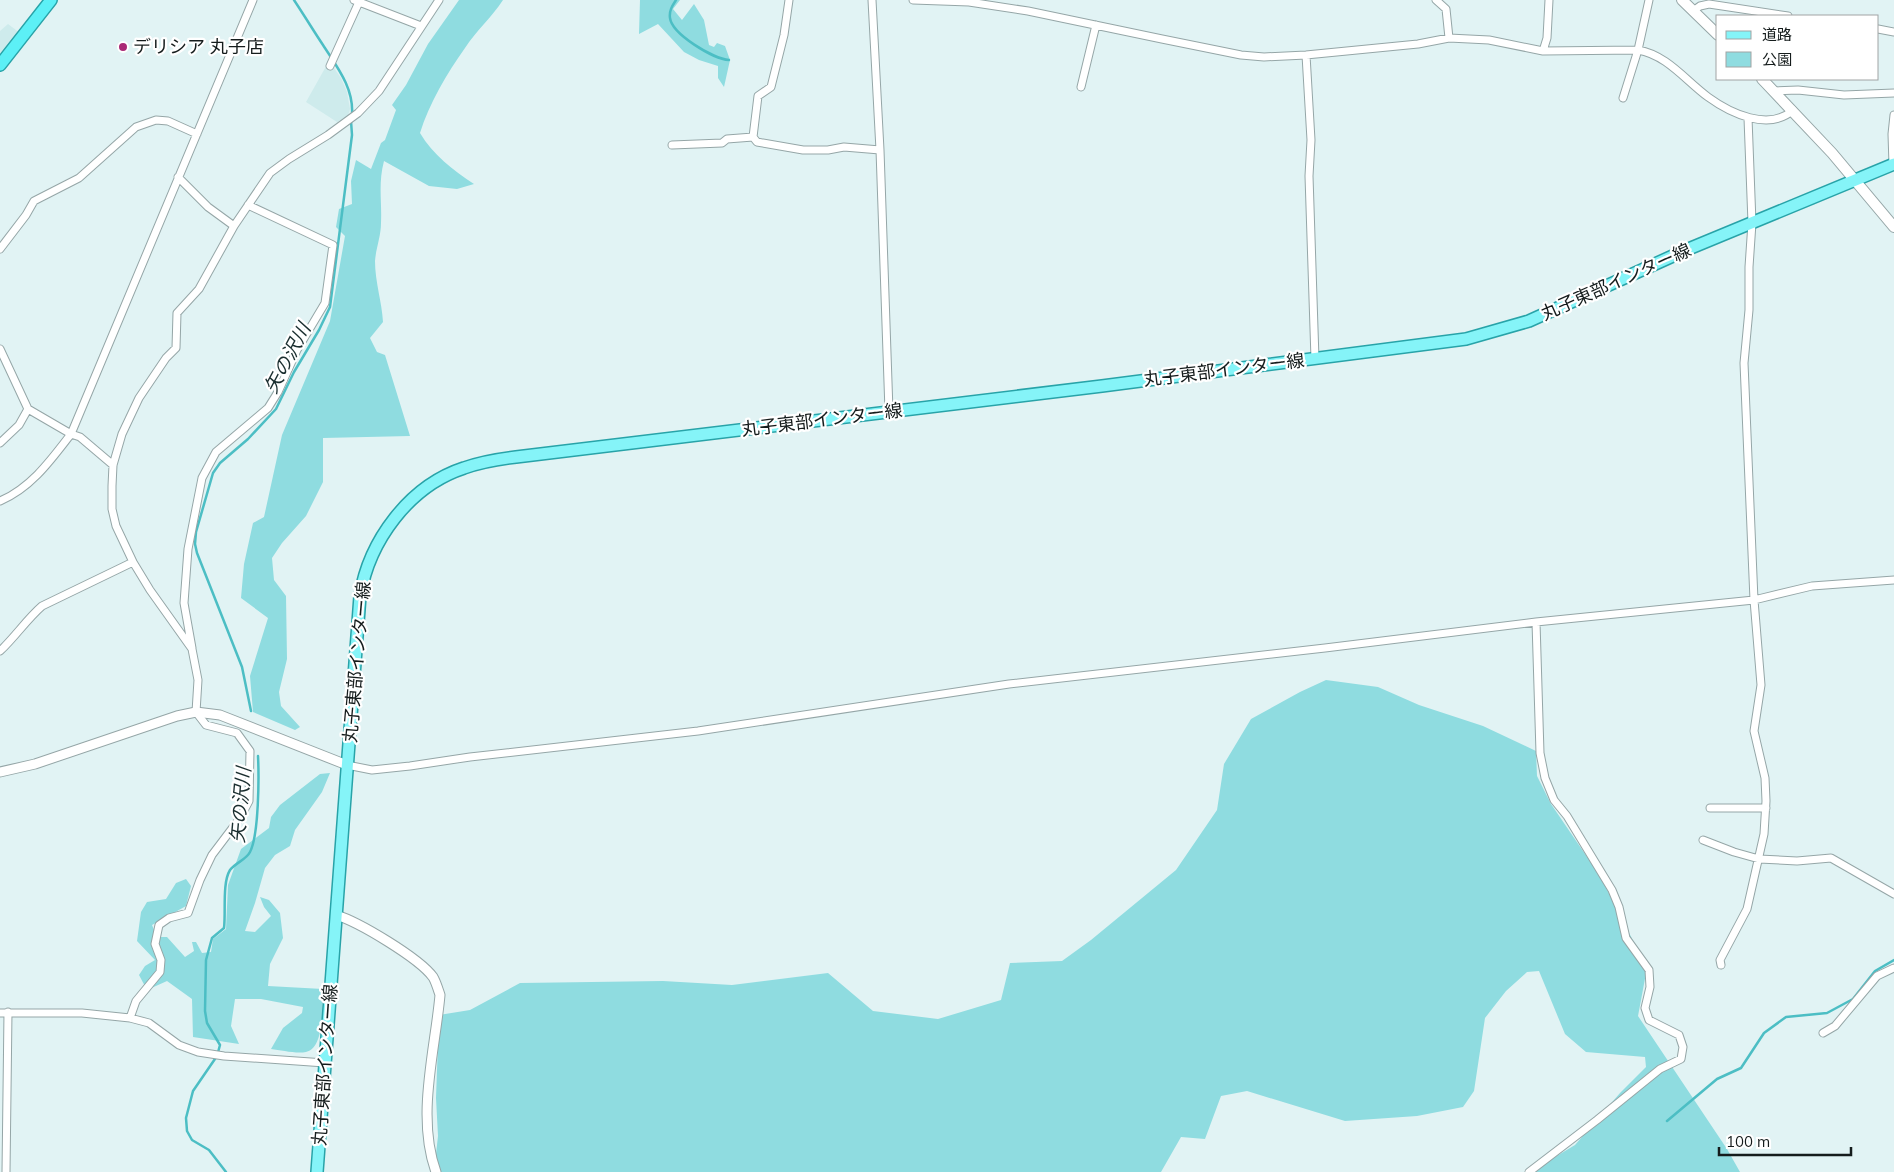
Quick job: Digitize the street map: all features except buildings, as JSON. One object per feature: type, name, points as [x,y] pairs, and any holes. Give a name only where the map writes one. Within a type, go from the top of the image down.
[{"type":"highway","points":[[0,66],[51,0]]},
{"type":"main road","points":[[1682,0],[1716,33]]},
{"type":"main road","points":[[1763,80],[1793,110],[1855,179],[1894,227]]},
{"type":"main road","name":"丸子東部インター線","points":[[317,1172],[359,603],[364,576],[377,546],[390,524],[411,502],[434,483],[463,468],[494,460],[1445,343],[1506,329],[1529,321],[1686,250],[1893,165]]},
{"type":"street","points":[[0,501],[11,496],[34,479],[50,462],[71,434],[254,0]]},
{"type":"street","points":[[192,649],[150,590],[116,526],[112,509],[114,465],[122,434],[139,398],[166,358],[176,348],[177,313],[200,289],[234,226],[270,173],[358,113],[379,91],[438,0]]},
{"type":"street","points":[[752,137],[758,96],[771,87],[784,34],[789,0]]},
{"type":"street","points":[[872,0],[880,150],[889,411]]},
{"type":"street","points":[[913,0],[969,2],[1028,11],[1264,57],[1306,55],[1418,44],[1449,38],[1489,40],[1543,51],[1638,50],[1650,53],[1670,65],[1708,97],[1748,118],[1763,120],[1780,118],[1793,110]]},
{"type":"street","points":[[1436,0],[1446,9],[1449,38]]},
{"type":"street","points":[[1543,51],[1547,38],[1549,0]]},
{"type":"street","points":[[1623,98],[1638,50],[1649,0]]},
{"type":"street","points":[[332,63],[356,1],[372,3],[421,26]]},
{"type":"street","points":[[1693,12],[1700,6],[1709,4],[1781,15]]},
{"type":"street","points":[[1081,88],[1096,25]]},
{"type":"street","points":[[1879,29],[1894,32]]},
{"type":"street","points":[[1306,55],[1311,140],[1308,176],[1315,358]]},
{"type":"street","points":[[1774,91],[1798,90],[1844,94],[1894,93]]},
{"type":"street","points":[[1893,165],[1892,134],[1894,115]]},
{"type":"street","points":[[1721,965],[1720,960],[1747,909],[1764,834],[1766,808],[1765,778],[1754,731],[1761,685],[1754,600],[1744,363],[1749,310],[1752,223],[1748,118]]},
{"type":"street","points":[[0,250],[34,201],[79,178],[136,127],[156,120],[168,121],[197,134]]},
{"type":"street","points":[[672,145],[722,143],[727,139],[752,137],[757,142],[803,150],[828,150],[844,147],[880,150]]},
{"type":"street","points":[[178,177],[208,206],[234,226]]},
{"type":"street","points":[[130,1018],[136,1001],[160,972],[161,960],[155,944],[159,925],[169,918],[188,913],[200,880],[212,855],[240,818],[249,801],[250,751],[237,733],[206,726],[196,712],[198,680],[184,604],[188,549],[202,478],[216,452],[268,408],[278,392],[297,350],[325,303],[333,245],[248,205]]},
{"type":"street","points":[[0,349],[28,409],[71,434],[80,437],[114,465]]},
{"type":"street","points":[[0,442],[19,425],[28,409]]},
{"type":"street","points":[[0,651],[11,641],[30,616],[42,606],[134,562]]},
{"type":"street","points":[[0,771],[35,764],[177,716],[196,712],[220,716],[347,765],[372,770],[698,731],[1008,684],[1536,622],[1754,600],[1812,586],[1894,580]]},
{"type":"street","points":[[1529,1172],[1598,1120],[1660,1069],[1682,1059],[1684,1047],[1679,1035],[1648,1020],[1645,1008],[1650,987],[1650,970],[1626,938],[1619,907],[1612,890],[1567,816],[1554,800],[1545,778],[1540,753],[1536,622]]},
{"type":"street","points":[[1710,808],[1766,808]]},
{"type":"street","points":[[1704,840],[1734,852],[1759,859],[1797,861],[1831,858],[1894,894]]},
{"type":"street","points":[[336,914],[364,926],[423,966],[434,978],[440,994],[428,1105],[428,1138],[436,1172]]},
{"type":"street","points":[[1823,1033],[1835,1026],[1877,976],[1894,968]]},
{"type":"street","points":[[6,1172],[3,1120],[8,1012]]},
{"type":"street","points":[[0,1013],[82,1014],[130,1018],[149,1023],[179,1045],[198,1052],[224,1056],[325,1063]]},
{"type":"shaded area","points":[[8,24],[20,33],[0,57],[0,31]]},
{"type":"shaded area","points":[[329,61],[341,78],[347,92],[350,109],[348,116],[337,122],[306,102]]},
{"type":"green space","points":[[459,0],[503,0],[469,42],[452,68],[433,100],[420,133],[444,162],[474,184],[457,189],[429,186],[384,161],[381,177],[381,228],[375,261],[383,322],[370,338],[377,352],[385,355],[410,436],[323,438],[323,482],[306,516],[282,543],[272,558],[274,580],[286,596],[287,659],[279,692],[281,706],[300,727],[295,730],[253,712],[250,676],[268,618],[241,598],[244,564],[253,523],[264,517],[282,435],[330,321],[345,236],[336,227],[339,209],[352,204],[351,181],[356,160],[371,169],[381,143],[385,140],[396,110],[392,105],[406,85],[428,44]]},
{"type":"green space","points":[[640,0],[680,0],[673,9],[682,20],[694,4],[704,20],[709,45],[714,47],[717,43],[725,46],[730,60],[724,87],[718,78],[718,66],[699,60],[684,52],[658,24],[639,34]]},
{"type":"green space","points":[[1326,680],[1378,687],[1419,705],[1483,726],[1536,751],[1537,776],[1551,804],[1600,876],[1647,968],[1638,1016],[1727,1149],[1740,1172],[1530,1172],[1575,1145],[1620,1093],[1646,1067],[1645,1057],[1586,1052],[1565,1034],[1539,971],[1527,972],[1506,991],[1485,1018],[1474,1091],[1463,1107],[1417,1116],[1345,1121],[1247,1091],[1221,1096],[1205,1139],[1181,1137],[1161,1172],[434,1172],[438,1136],[436,1098],[439,1015],[470,1010],[520,983],[663,981],[732,985],[828,973],[873,1011],[938,1019],[1001,1000],[1010,963],[1062,961],[1091,940],[1176,870],[1217,810],[1224,764],[1251,719]]},
{"type":"green space","points":[[330,773],[322,792],[295,830],[290,846],[275,855],[265,868],[245,931],[255,932],[271,916],[264,907],[260,897],[269,900],[280,913],[283,938],[270,964],[268,986],[323,989],[321,1025],[317,1043],[306,1052],[271,1049],[283,1028],[302,1013],[303,1007],[261,999],[235,999],[231,1026],[239,1044],[193,1037],[192,999],[167,981],[147,990],[139,975],[145,966],[155,960],[137,941],[141,912],[147,902],[166,899],[176,883],[186,879],[191,886],[186,906],[152,925],[157,937],[167,937],[185,957],[194,951],[192,942],[196,942],[202,953],[211,952],[213,939],[226,929],[228,885],[241,849],[269,828],[271,817],[280,805],[320,774]]},
{"type":"waterway","name":"矢の沢川","points":[[294,0],[344,78],[352,105],[352,115]]},
{"type":"waterway","points":[[676,0],[671,9],[670,18],[678,31],[694,45],[722,59],[729,60]]},
{"type":"waterway","name":"矢の沢川","points":[[251,711],[242,667],[197,553],[195,544],[196,532],[213,473],[220,463],[248,439],[276,409],[330,307],[352,135],[351,121]]},
{"type":"waterway","name":"矢の沢川","points":[[226,1172],[209,1150],[192,1140],[187,1131],[186,1118],[193,1091],[217,1056],[220,1045],[207,1023],[205,1011],[206,960],[212,938],[224,928],[225,890],[230,870],[248,855],[253,844],[258,805],[258,756]]},
{"type":"waterway","points":[[1667,1121],[1717,1079],[1741,1068],[1764,1033],[1786,1017],[1827,1013],[1853,999],[1875,971],[1894,960]]},
{"type":"place","name":"デリシア 丸子店","points":[[123,47]]}]
